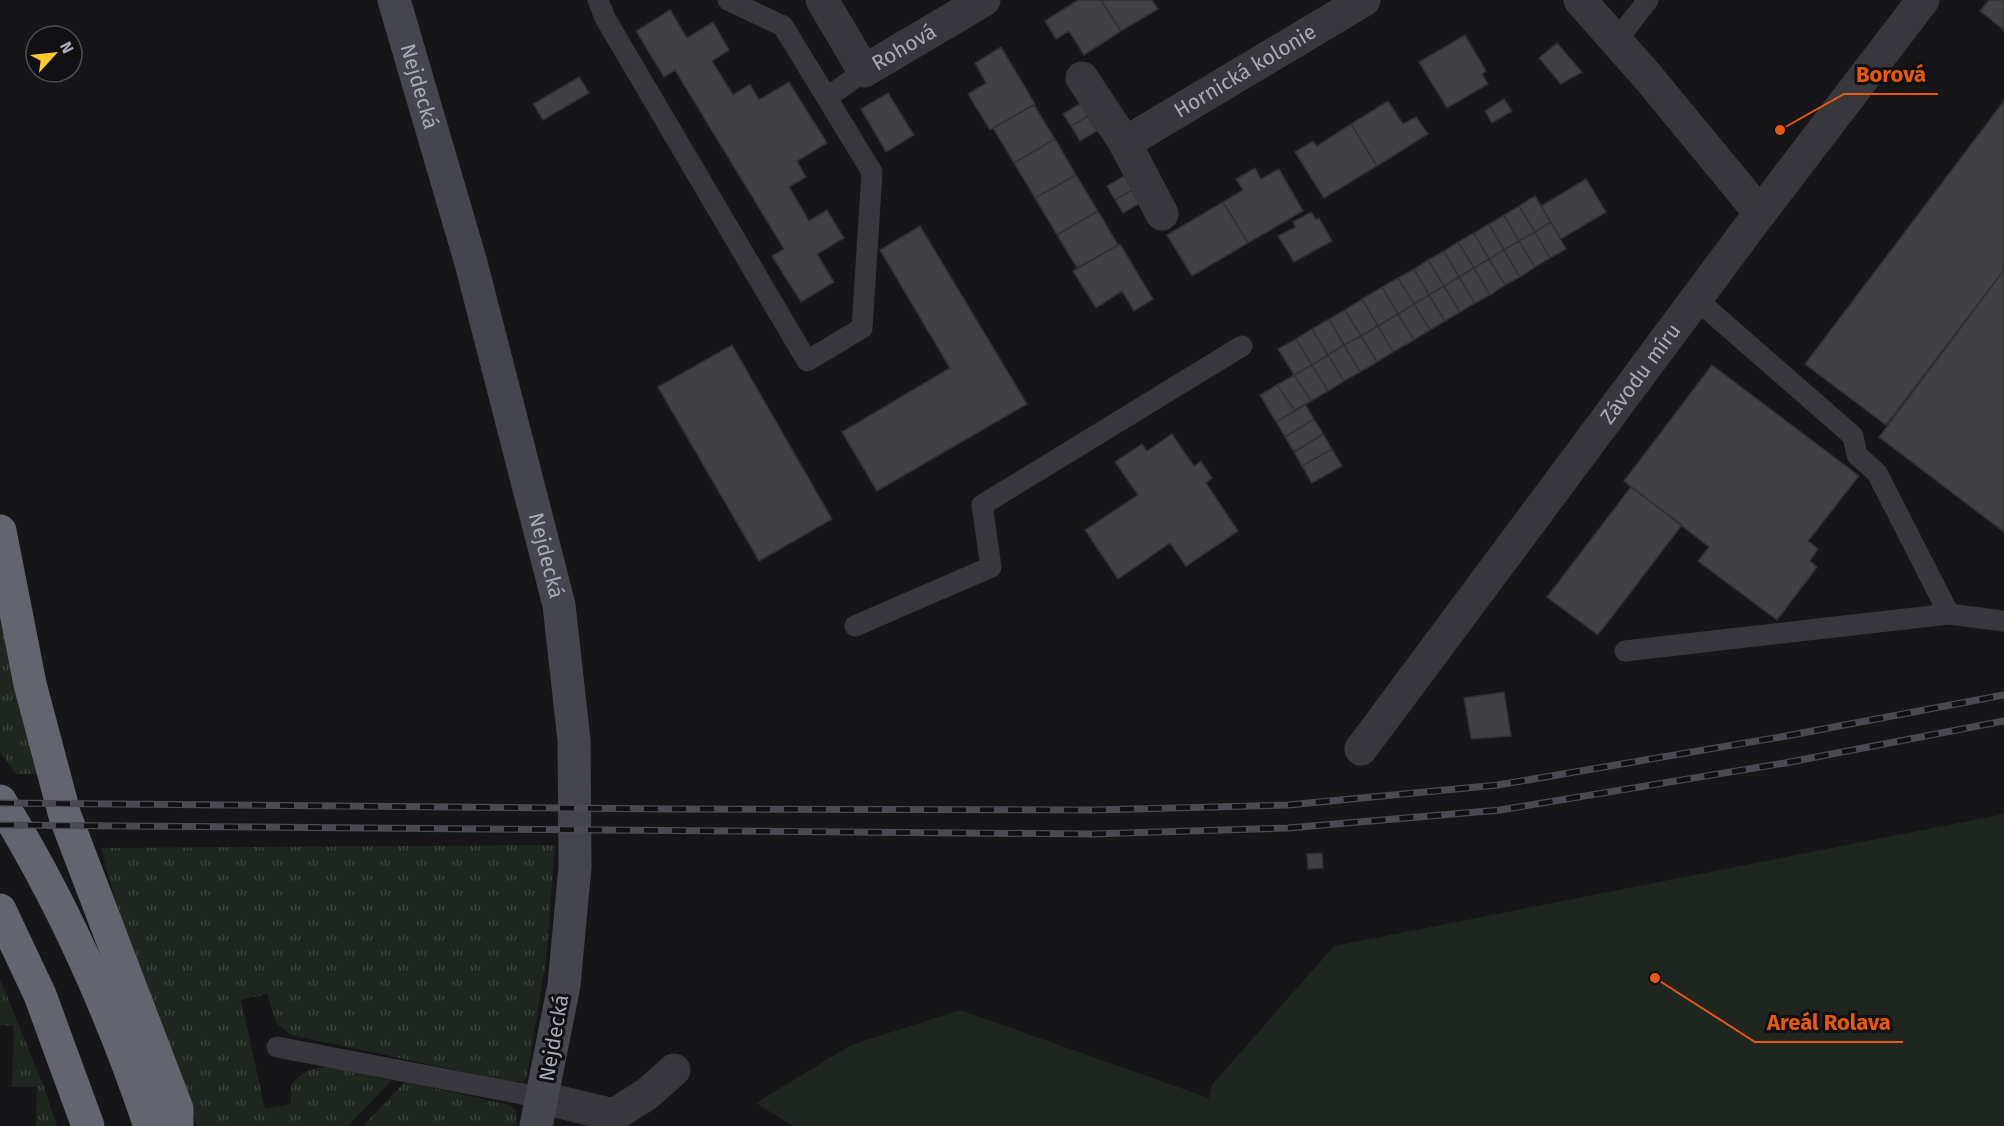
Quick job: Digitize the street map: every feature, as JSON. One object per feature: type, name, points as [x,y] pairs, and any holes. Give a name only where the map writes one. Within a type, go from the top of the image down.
[{"type":"highway","points":[[0,531],[30,684],[65,816],[177,1109],[177,1126]]},
{"type":"highway","points":[[0,801],[40,866],[90,971],[150,1126]]},
{"type":"highway","points":[[0,910],[40,994],[88,1126]]},
{"type":"street","name":"Nejdecká","points":[[394,0],[471,263],[559,605],[574,740],[575,867],[564,985],[540,1112]]},
{"type":"street","name":"Rohová","points":[[822,0],[864,71],[984,0]]},
{"type":"street","name":"Hornická kolonie","points":[[1125,144],[1364,0]]},
{"type":"street","points":[[1580,0],[1761,213]]},
{"type":"street","name":"Závodu míru","points":[[1361,749],[1696,299],[1923,0]]},
{"type":"street","points":[[1082,78],[1125,144],[1162,214]]},
{"type":"street","points":[[540,1112],[614,1115],[647,1094],[674,1070]]},
{"type":"lane","points":[[598,0],[604,18],[807,361],[862,328],[872,172],[783,26],[728,0]]},
{"type":"lane","points":[[1616,41],[1648,0]]},
{"type":"lane","points":[[828,97],[864,71]]},
{"type":"lane","points":[[1696,299],[1853,436],[1857,455],[1877,473],[1949,614]]},
{"type":"lane","points":[[855,626],[991,567],[982,505],[1242,346]]},
{"type":"lane","points":[[1625,651],[1949,614],[2004,621]]},
{"type":"lane","points":[[277,1047],[540,1112]]},
{"type":"green space","points":[[0,597],[41,774],[16,774],[0,752]]},
{"type":"green space","points":[[2004,814],[2004,1126],[793,1126],[756,1103],[851,1045],[960,1010],[1209,1098],[1212,1085],[1334,946]]},
{"type":"green space","points":[[555,845],[546,961],[527,1076],[524,1081],[512,1082],[291,1035],[277,1024],[267,994],[241,1000],[265,1109],[291,1104],[291,1085],[301,1075],[312,1069],[338,1067],[391,1081],[348,1126],[197,1126],[134,953],[101,848]]},
{"type":"green space","points":[[0,979],[44,1087],[57,1126],[36,1126],[37,1087],[12,1087],[14,1026],[0,1025]]},
{"type":"green space","points":[[405,1082],[510,1105],[517,1112],[516,1126],[363,1126]]},
{"type":"building","points":[[1078,0],[1101,0],[1121,31],[1084,55],[1069,31],[1056,39],[1045,21]]},
{"type":"building","points":[[1101,0],[1152,0],[1158,9],[1121,31]]},
{"type":"building","points":[[1989,0],[2004,0],[2004,30],[1980,11]]},
{"type":"building","points":[[670,10],[687,38],[713,22],[729,50],[712,61],[733,95],[750,84],[759,100],[789,82],[827,143],[797,161],[806,177],[789,187],[809,221],[827,210],[844,238],[817,254],[834,282],[801,302],[772,256],[784,249],[675,70],[664,77],[636,31]]},
{"type":"building","points":[[1465,35],[1486,71],[1482,74],[1488,84],[1447,108],[1419,62]]},
{"type":"building","points":[[1557,43],[1582,72],[1561,84],[1539,58]]},
{"type":"building","points":[[1001,47],[1035,104],[990,130],[968,94],[986,83],[975,63]]},
{"type":"building","points":[[579,77],[589,93],[543,120],[533,104]]},
{"type":"building","points":[[888,93],[914,135],[886,152],[861,109]]},
{"type":"building","points":[[1504,99],[1512,111],[1492,123],[1485,111]]},
{"type":"building","points":[[1388,101],[1403,124],[1416,117],[1428,134],[1377,166],[1351,124]]},
{"type":"building","points":[[2004,101],[2004,270],[1886,425],[1805,364]]},
{"type":"building","points":[[1081,103],[1088,116],[1071,126],[1063,114]]},
{"type":"building","points":[[1034,105],[1055,139],[1014,163],[993,128]]},
{"type":"building","points":[[1088,116],[1097,131],[1080,141],[1071,126]]},
{"type":"building","points":[[1351,124],[1377,166],[1324,198],[1295,152],[1313,141],[1317,146]]},
{"type":"building","points":[[1055,139],[1076,175],[1035,198],[1014,163]]},
{"type":"building","points":[[1255,168],[1261,179],[1279,169],[1303,211],[1248,243],[1223,202],[1243,190],[1236,179]]},
{"type":"building","points":[[1076,175],[1098,211],[1057,235],[1035,198]]},
{"type":"building","points":[[1124,176],[1132,190],[1115,200],[1107,186]]},
{"type":"building","points":[[1586,179],[1606,212],[1561,239],[1541,206]]},
{"type":"building","points":[[1132,190],[1140,203],[1123,213],[1115,200]]},
{"type":"building","points":[[1535,196],[1551,222],[1535,232],[1519,206]]},
{"type":"building","points":[[1223,202],[1248,243],[1192,276],[1167,235]]},
{"type":"building","points":[[1519,206],[1535,232],[1519,241],[1504,215]]},
{"type":"building","points":[[1098,211],[1118,245],[1077,268],[1057,235]]},
{"type":"building","points":[[1311,212],[1316,220],[1319,218],[1332,241],[1294,262],[1278,236],[1296,227],[1293,222]]},
{"type":"building","points":[[1504,215],[1519,241],[1504,250],[1489,224]]},
{"type":"building","points":[[1551,222],[1566,249],[1550,258],[1535,232]]},
{"type":"building","points":[[1489,224],[1504,250],[1489,259],[1474,233]]},
{"type":"building","points":[[920,226],[1027,404],[877,491],[842,432],[950,368],[880,250]]},
{"type":"building","points":[[1535,232],[1550,258],[1535,267],[1519,241]]},
{"type":"building","points":[[1474,233],[1489,259],[1474,268],[1458,242]]},
{"type":"building","points":[[1519,241],[1535,267],[1520,277],[1504,250]]},
{"type":"building","points":[[1458,242],[1474,268],[1459,277],[1444,251]]},
{"type":"building","points":[[1120,244],[1153,299],[1134,311],[1122,291],[1096,308],[1073,271]]},
{"type":"building","points":[[1504,250],[1520,277],[1505,285],[1489,259]]},
{"type":"building","points":[[1444,251],[1459,277],[1444,286],[1428,260]]},
{"type":"building","points":[[1489,259],[1505,285],[1490,295],[1474,268]]},
{"type":"building","points":[[1428,260],[1444,286],[1429,295],[1414,269]]},
{"type":"building","points":[[1474,268],[1490,295],[1475,303],[1459,277]]},
{"type":"building","points":[[1414,269],[1429,295],[1414,304],[1398,278]]},
{"type":"building","points":[[2004,270],[2004,532],[1879,437]]},
{"type":"building","points":[[1459,277],[1475,303],[1460,312],[1444,286]]},
{"type":"building","points":[[1398,278],[1414,304],[1398,314],[1382,287]]},
{"type":"building","points":[[1444,286],[1460,312],[1445,321],[1429,295]]},
{"type":"building","points":[[1382,287],[1398,314],[1378,326],[1362,299]]},
{"type":"building","points":[[1429,295],[1445,321],[1430,330],[1414,304]]},
{"type":"building","points":[[1362,299],[1378,326],[1361,336],[1345,310]]},
{"type":"building","points":[[1414,304],[1430,330],[1414,340],[1398,314]]},
{"type":"building","points":[[1345,310],[1361,336],[1344,345],[1329,319]]},
{"type":"building","points":[[1398,314],[1414,340],[1393,352],[1378,326]]},
{"type":"building","points":[[1329,319],[1344,345],[1328,355],[1312,329]]},
{"type":"building","points":[[1378,326],[1393,352],[1377,362],[1361,336]]},
{"type":"building","points":[[1312,329],[1328,355],[1312,365],[1296,339]]},
{"type":"building","points":[[1361,336],[1377,362],[1360,372],[1344,345]]},
{"type":"building","points":[[1296,339],[1312,365],[1294,375],[1278,349]]},
{"type":"building","points":[[732,345],[832,519],[759,561],[658,387]]},
{"type":"building","points":[[1344,345],[1360,372],[1344,381],[1328,355]]},
{"type":"building","points":[[1328,355],[1344,381],[1328,391],[1312,365]]},
{"type":"building","points":[[1312,365],[1328,391],[1311,401],[1294,375]]},
{"type":"building","points":[[1712,365],[1859,476],[1808,541],[1818,549],[1810,561],[1817,567],[1777,620],[1698,561],[1709,547],[1624,481]]},
{"type":"building","points":[[1294,375],[1311,401],[1295,411],[1277,385]]},
{"type":"building","points":[[1277,385],[1295,411],[1276,422],[1260,395]]},
{"type":"building","points":[[1305,404],[1314,419],[1285,437],[1276,422]]},
{"type":"building","points":[[1314,419],[1323,434],[1294,452],[1285,437]]},
{"type":"building","points":[[1172,434],[1194,466],[1201,461],[1212,478],[1206,483],[1238,531],[1186,566],[1170,543],[1118,579],[1085,530],[1138,495],[1115,462],[1142,444],[1147,451]]},
{"type":"building","points":[[1323,434],[1332,449],[1302,466],[1294,452]]},
{"type":"building","points":[[1332,449],[1342,466],[1312,483],[1302,466]]},
{"type":"building","points":[[1631,487],[1682,525],[1598,635],[1547,597]]},
{"type":"building","points":[[1504,692],[1511,736],[1471,739],[1464,698]]},
{"type":"building","points":[[1322,853],[1323,868],[1308,869],[1307,854]]},
{"type":"railway","points":[[0,803],[1093,810],[1288,805],[1498,785],[1786,736],[2004,695]]},
{"type":"railway","points":[[0,825],[1092,834],[1288,828],[1500,810],[1785,763],[2004,721]]},
{"type":"place","name":"Borová","points":[[1780,130]]},
{"type":"place","name":"Areál Rolava","points":[[1655,978]]}]
